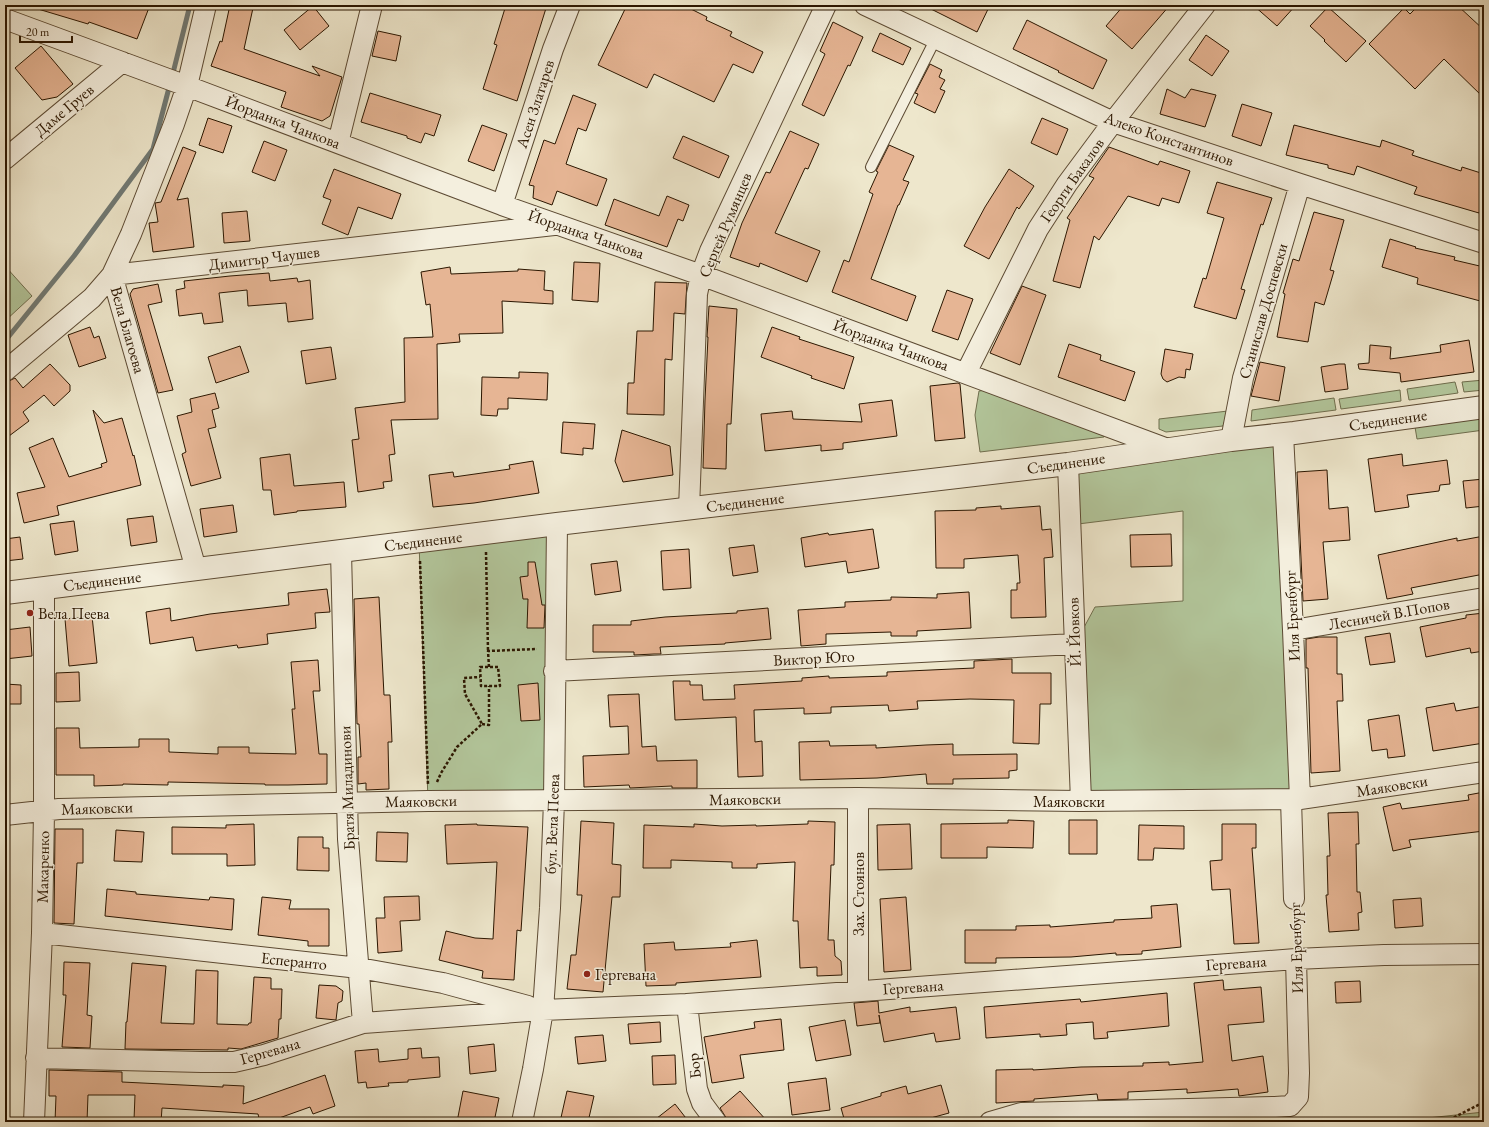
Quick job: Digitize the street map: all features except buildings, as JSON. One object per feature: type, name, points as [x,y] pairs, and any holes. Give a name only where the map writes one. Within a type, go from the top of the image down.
[{"type":"street","name":"Вела Благоева","points":[[196,569],[112,275],[131,234],[174,124],[181,84],[206,5]]},
{"type":"street","points":[[338,142],[372,5]]},
{"type":"street","name":"Асен Златарев","points":[[502,204],[553,49],[570,5]]},
{"type":"street","name":"Сергей Румянцев","points":[[689,509],[697,294],[701,275],[710,251],[826,5]]},
{"type":"street","name":"Алеко Константинов","points":[[865,5],[1113,122],[1484,243]]},
{"type":"street","name":"Георги Бакалов","points":[[966,373],[1038,229],[1067,184],[1113,122],[1206,5]]},
{"type":"street","name":"Йорданка Чанкова","points":[[5,19],[502,204],[701,275],[1168,449]]},
{"type":"street","name":"Даме Груев","points":[[5,159],[122,62]]},
{"type":"street","name":"Станислав Доспевски","points":[[1231,440],[1243,378],[1300,184]]},
{"type":"street","name":"Димитър Чаушев","points":[[112,275],[558,224]]},
{"type":"street","points":[[5,371],[92,298],[112,275]]},
{"type":"street","name":"Съединение","points":[[5,593],[557,524],[1068,464],[1231,440],[1484,407]]},
{"type":"street","name":"Иля Еренбург","points":[[1283,434],[1294,630],[1294,899]]},
{"type":"street","name":"Й. Йовков","points":[[1068,464],[1081,801]]},
{"type":"street","name":"бул. Вела Пеева","points":[[522,1122],[543,1010],[550,908],[554,801],[554,671],[557,524]]},
{"type":"street","name":"Братя Миладинови","points":[[341,552],[348,839],[363,1024]]},
{"type":"street","name":"Макаренко","points":[[34,1122],[42,933],[44,811],[44,588]]},
{"type":"street","name":"Лесничей В.Попов","points":[[1294,630],[1484,598]]},
{"type":"street","name":"Виктор Юго","points":[[554,671],[1074,644]]},
{"type":"street","name":"Маяковски","points":[[5,815],[59,809],[428,801],[858,798],[1081,801],[1295,799],[1484,772]]},
{"type":"street","name":"Зах. Стоянов","points":[[858,798],[858,991]]},
{"type":"street","name":"Есперанто","points":[[42,933],[359,968],[443,983],[543,1010]]},
{"type":"street","name":"Гергевана","points":[[36,1058],[234,1062],[264,1055],[363,1024],[543,1010],[686,1004],[1296,959],[1384,955],[1484,954]]},
{"type":"street","name":"Иля Еренбург","points":[[990,1122],[1021,1113],[1290,1106],[1298,1097],[1299,1073],[1296,959]]},
{"type":"street","name":"Бор","points":[[686,1004],[697,1089],[702,1103],[716,1122]]},
{"type":"lane","points":[[871,167],[936,38]]},
{"type":"path","points":[[486,533],[489,667]]},
{"type":"path","points":[[419,542],[428,801]]},
{"type":"path","points":[[488,651],[555,649]]},
{"type":"path","points":[[498,666],[500,686],[481,686],[480,677],[480,667],[498,666]]},
{"type":"path","points":[[480,677],[464,678],[465,694],[482,724]]},
{"type":"path","points":[[482,724],[489,725],[489,686]]},
{"type":"path","points":[[428,801],[441,773],[458,747],[482,724]]},
{"type":"path","name":"Иля Еренбург","points":[[1294,899],[1296,959]]},
{"type":"path","points":[[1445,1122],[1484,1102]]},
{"type":"green space","points":[[5,266],[32,296],[5,321]]},
{"type":"green space","points":[[1484,380],[1484,390],[1464,392],[1462,382]]},
{"type":"green space","points":[[1455,382],[1458,393],[1409,400],[1407,389]]},
{"type":"green space","points":[[987,390],[1103,430],[1104,437],[980,452],[975,415],[979,391]]},
{"type":"green space","points":[[1400,390],[1401,401],[1341,409],[1339,399]]},
{"type":"green space","points":[[1334,398],[1336,410],[1251,421],[1252,410]]},
{"type":"green space","points":[[1228,411],[1223,426],[1166,432],[1159,429],[1159,419]]},
{"type":"green space","points":[[1484,418],[1484,430],[1417,439],[1415,427]]},
{"type":"green space","points":[[1283,434],[1300,799],[1081,801],[1075,644],[1095,607],[1183,601],[1183,511],[1070,525],[1068,464]]},
{"type":"green space","points":[[557,524],[554,781],[540,801],[428,801],[419,542]]},
{"type":"green space","points":[[1484,1112],[1484,1122],[1390,1122]]},
{"type":"waterway","points":[[172,77],[190,5]]},
{"type":"waterway","points":[[5,341],[74,256],[153,149],[170,84]]},
{"type":"place","name":"Вела Пеева","points":[[30,613]]},
{"type":"place","name":"Гергевана","points":[[587,974]]}]
